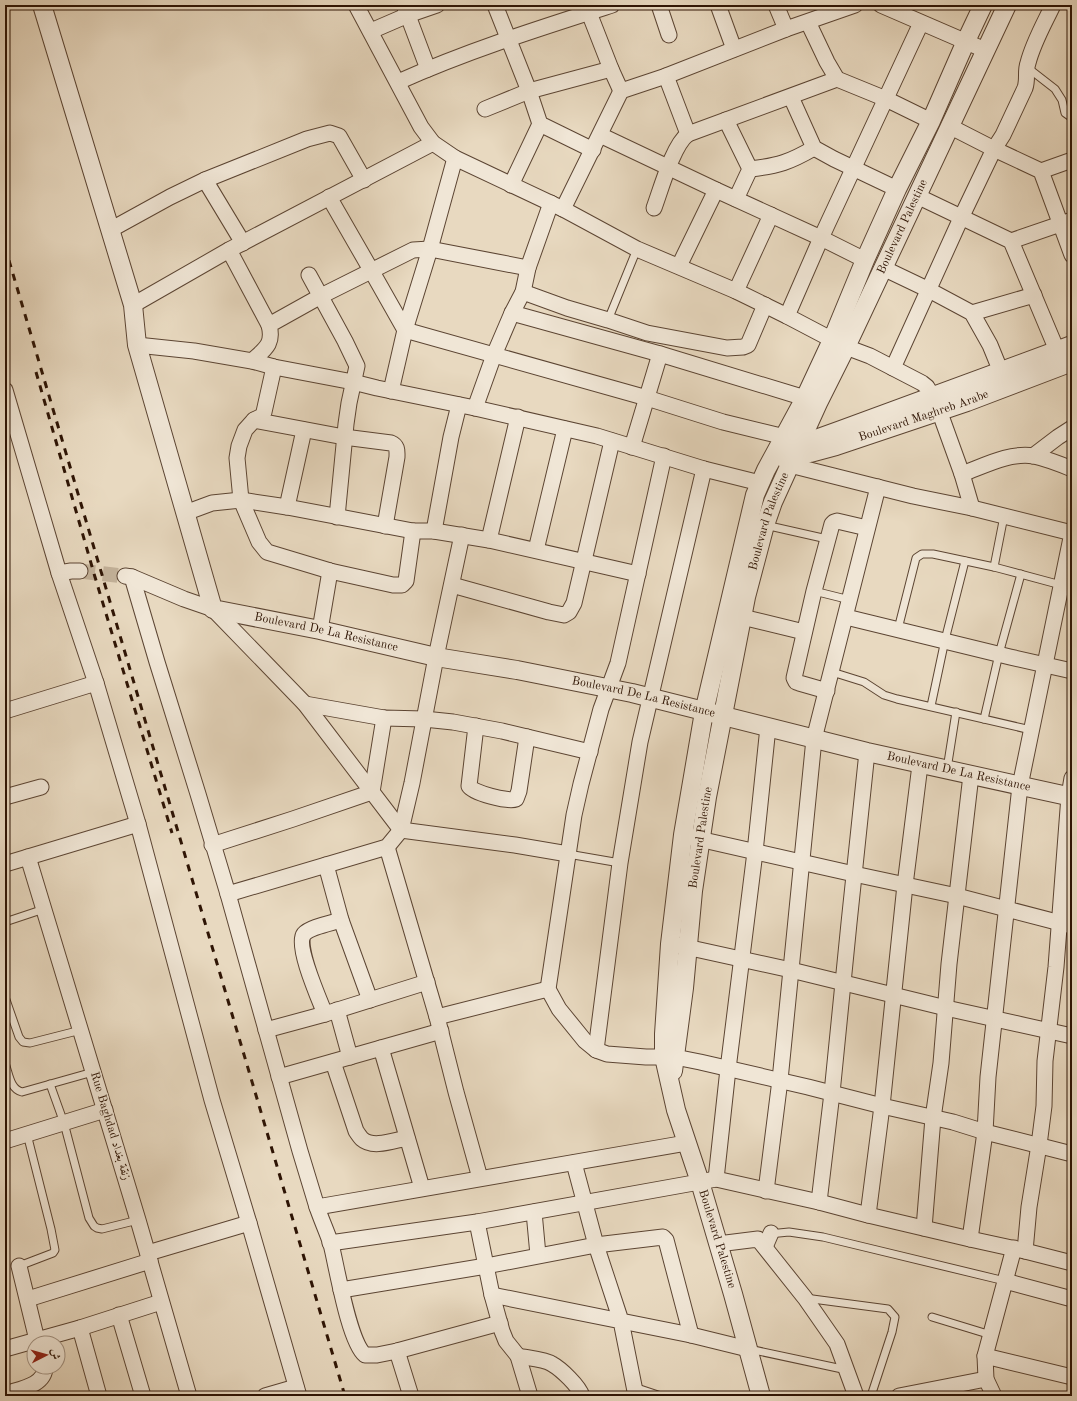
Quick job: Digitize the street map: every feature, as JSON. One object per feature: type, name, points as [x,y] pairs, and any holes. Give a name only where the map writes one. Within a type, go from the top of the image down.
[{"type":"street","points":[[42,5],[133,304],[137,344],[213,609]]},
{"type":"street","points":[[356,5],[422,127],[433,144],[455,158],[557,206],[637,248],[736,291],[839,344],[870,356],[894,368],[927,387],[936,404],[962,474],[972,508]]},
{"type":"street","points":[[371,31],[406,10],[437,5]]},
{"type":"street","points":[[495,5],[529,91],[540,124],[511,185]]},
{"type":"street","points":[[398,82],[428,69],[587,9],[612,5]]},
{"type":"street","points":[[659,5],[670,35]]},
{"type":"street","points":[[718,5],[734,49]]},
{"type":"street","points":[[776,5],[786,29]]},
{"type":"street","points":[[475,408],[494,355],[512,313],[523,292],[528,268],[557,206],[592,150],[621,91],[666,76],[786,29],[808,22],[838,8],[855,5]]},
{"type":"street","points":[[881,5],[985,50]]},
{"type":"street","name":"Boulevard Palestine","points":[[761,1396],[718,1244],[708,1181],[686,1143],[676,1110],[671,1082],[670,1057],[664,1034],[670,944],[683,835],[704,712],[755,495],[760,483],[787,451],[839,344],[865,260],[984,5]]},
{"type":"street","name":"Boulevard Palestine","points":[[670,1057],[681,1016],[693,891],[707,796],[742,617],[765,525],[787,451],[805,398],[839,344],[883,268],[985,50],[1008,5]]},
{"type":"street","points":[[894,368],[961,218],[1025,88],[1027,79],[1026,67],[1031,49],[1053,5]]},
{"type":"street","points":[[587,9],[621,91]]},
{"type":"street","points":[[406,10],[428,69]]},
{"type":"street","points":[[808,22],[827,62],[837,79],[886,99],[931,121]]},
{"type":"street","points":[[787,316],[821,238],[921,23]]},
{"type":"street","points":[[485,109],[529,91],[611,69]]},
{"type":"street","points":[[666,76],[688,134]]},
{"type":"street","points":[[654,208],[679,144],[688,134],[837,79]]},
{"type":"street","points":[[791,97],[814,148],[897,189]]},
{"type":"street","points":[[726,120],[750,169]]},
{"type":"street","points":[[540,124],[592,150]]},
{"type":"street","points":[[949,126],[1041,171],[1066,222],[1072,255]]},
{"type":"street","points":[[110,230],[170,197],[205,180],[307,139],[330,134],[339,136],[364,180]]},
{"type":"street","points":[[600,135],[865,260]]},
{"type":"street","points":[[133,304],[229,250],[433,144]]},
{"type":"street","points":[[750,169],[769,167],[787,162],[814,148]]},
{"type":"street","points":[[391,391],[405,330],[430,249],[455,158]]},
{"type":"street","points":[[1041,171],[1072,160]]},
{"type":"street","points":[[736,199],[750,169]]},
{"type":"street","points":[[205,180],[243,243]]},
{"type":"street","points":[[679,266],[716,190]]},
{"type":"street","points":[[917,196],[1011,241],[1034,295],[1066,356]]},
{"type":"street","points":[[329,197],[405,330],[647,398],[723,422],[787,451],[878,487],[972,508],[1072,533],[1020,786],[1006,908],[996,1019],[988,1078],[985,1132],[970,1239]]},
{"type":"street","points":[[736,291],[771,215]]},
{"type":"street","points":[[1011,241],[1066,222]]},
{"type":"street","points":[[269,325],[321,296],[413,250],[430,249],[528,268]]},
{"type":"street","points":[[229,250],[269,325],[271,334],[268,346],[252,361]]},
{"type":"street","points":[[883,268],[972,313],[990,345],[1001,372]]},
{"type":"street","points":[[308,275],[321,296],[356,362],[357,369],[353,382],[344,437],[337,517]]},
{"type":"street","points":[[523,292],[629,328],[666,337],[726,348],[743,347],[748,345],[765,305]]},
{"type":"street","points":[[972,313],[1034,295]]},
{"type":"street","points":[[512,313],[660,354],[805,398]]},
{"type":"street","points":[[137,344],[194,351],[252,361],[274,367],[475,408],[612,440],[704,469],[760,483]]},
{"type":"street","points":[[632,447],[660,354]]},
{"type":"street","name":"Boulevard Maghreb Arabe","points":[[787,451],[836,446],[936,404],[1001,372],[1066,356]]},
{"type":"street","name":"Boulevard Maghreb Arabe","points":[[936,404],[967,402],[1066,356]]},
{"type":"street","points":[[274,367],[264,412],[262,416],[254,420],[249,425],[242,437],[238,452],[237,470],[241,500],[259,542],[267,552],[330,571],[393,585],[402,585],[406,581],[413,531]]},
{"type":"street","points":[[5,390],[8,412],[59,573],[96,683],[138,824],[212,1100],[250,1223],[298,1392],[265,1396]]},
{"type":"street","points":[[434,531],[451,438],[459,405]]},
{"type":"street","points":[[489,540],[518,418]]},
{"type":"street","points":[[254,420],[344,437],[391,443],[395,445],[397,449],[385,526]]},
{"type":"street","points":[[1033,456],[1058,436],[1072,428]]},
{"type":"street","points":[[536,550],[565,429]]},
{"type":"street","points":[[287,507],[304,430]]},
{"type":"street","points":[[452,585],[527,607],[564,615],[569,612],[574,603],[612,440]]},
{"type":"street","points":[[664,456],[618,664],[601,709],[574,815],[548,989],[559,1009],[591,1045],[607,1054],[619,1056],[670,1057],[780,1080],[882,1106],[953,1122],[985,1132],[1072,1154]]},
{"type":"street","points":[[962,474],[1006,458],[1033,456],[1072,469]]},
{"type":"street","points":[[591,1045],[599,1032],[620,863],[636,762],[704,469]]},
{"type":"street","points":[[766,1190],[780,1080],[814,739],[878,487]]},
{"type":"street","points":[[185,513],[212,503],[241,500],[287,507],[413,531],[434,531],[489,540],[638,574]]},
{"type":"street","points":[[827,691],[796,682],[794,678],[814,591],[827,539],[834,522],[867,528]]},
{"type":"street","points":[[228,894],[387,847],[402,830],[436,657],[462,536]]},
{"type":"street","points":[[59,573],[80,571]]},
{"type":"street","points":[[320,630],[330,571]]},
{"type":"street","points":[[500,1323],[398,1351],[371,1355],[365,1355],[356,1343],[330,1243],[317,1206],[279,1077],[228,894],[212,845],[198,794],[128,576],[213,609],[305,704],[402,830],[515,845],[568,854]]},
{"type":"street","name":"Boulevard De La Resistance","points":[[213,609],[320,630],[436,657],[517,670],[609,688],[920,765],[947,769],[1070,797]]},
{"type":"street","points":[[742,617],[804,632]]},
{"type":"street","points":[[846,617],[1072,671]]},
{"type":"street","points":[[5,711],[96,683]]},
{"type":"street","points":[[305,704],[384,718],[424,719],[476,726],[590,752]]},
{"type":"street","points":[[372,792],[384,718]]},
{"type":"street","points":[[476,726],[469,786],[475,791],[510,800],[516,799],[519,791],[527,737]]},
{"type":"street","points":[[708,1181],[728,1069],[755,852],[768,727]]},
{"type":"street","points":[[818,1202],[832,1093],[867,752]]},
{"type":"street","points":[[868,1215],[882,1106],[905,885],[920,765]]},
{"type":"street","points":[[924,1228],[933,1118],[941,1063],[949,964],[971,775]]},
{"type":"street","points":[[994,1396],[986,1379],[985,1356],[1005,1281],[1020,1249],[1029,1207],[1039,1145],[1044,1106],[1045,1061],[1048,1030],[1055,975],[1065,924],[1072,778]]},
{"type":"street","points":[[5,797],[41,786]]},
{"type":"street","points":[[212,845],[372,792]]},
{"type":"street","points":[[5,864],[138,824]]},
{"type":"street","points":[[683,835],[957,896],[1065,924]]},
{"type":"street","points":[[387,847],[439,1024],[480,1178]]},
{"type":"street","name":"Rue Baghdad زنقة بغداد","points":[[28,857],[138,1220],[189,1396]]},
{"type":"street","points":[[326,865],[341,920],[370,1000]]},
{"type":"street","points":[[341,920],[309,930],[304,934],[301,940],[312,983],[331,1012],[350,1057]]},
{"type":"street","points":[[670,944],[791,970],[946,1008],[1072,1036]]},
{"type":"street","points":[[266,1030],[331,1012],[427,982]]},
{"type":"street","points":[[279,1077],[381,1048],[439,1024],[548,989]]},
{"type":"street","points":[[381,1048],[422,1188]]},
{"type":"street","points":[[334,1062],[356,1131],[363,1140],[372,1143],[380,1143],[407,1138]]},
{"type":"street","points":[[5,1141],[105,1110]]},
{"type":"street","points":[[317,1206],[686,1143]]},
{"type":"street","points":[[574,1163],[596,1245],[621,1321],[635,1391]]},
{"type":"street","points":[[330,1243],[477,1222],[708,1181],[766,1190],[970,1239],[1020,1249],[1072,1263]]},
{"type":"street","points":[[534,1212],[538,1255]]},
{"type":"street","points":[[477,1222],[492,1295],[500,1323],[506,1341],[518,1356],[530,1396]]},
{"type":"street","points":[[28,1299],[250,1223]]},
{"type":"street","points":[[341,1290],[486,1266],[596,1245],[661,1237],[664,1238],[691,1335]]},
{"type":"street","points":[[718,1244],[765,1240],[837,1344],[856,1396]]},
{"type":"street","points":[[19,1266],[37,1335]]},
{"type":"street","points":[[1005,1281],[1072,1299]]},
{"type":"street","points":[[492,1295],[691,1335],[748,1349]]},
{"type":"street","points":[[57,1335],[161,1302]]},
{"type":"street","points":[[119,1316],[143,1396]]},
{"type":"street","points":[[80,1328],[99,1396]]},
{"type":"street","points":[[5,1349],[26,1344]]},
{"type":"street","points":[[398,1351],[411,1396]]},
{"type":"street","points":[[518,1356],[551,1363],[585,1394]]},
{"type":"street","points":[[985,1356],[1072,1377]]},
{"type":"street","points":[[5,1394],[36,1382],[43,1378],[44,1375]]},
{"type":"street","points":[[899,1396],[986,1379]]},
{"type":"lane","points":[[1026,67],[1055,89],[1062,100],[1065,114],[1072,118]]},
{"type":"lane","points":[[608,320],[637,248]]},
{"type":"lane","points":[[994,567],[1004,516]]},
{"type":"lane","points":[[765,525],[827,539]]},
{"type":"lane","points":[[898,629],[918,555],[926,553],[994,567],[1061,585]]},
{"type":"lane","points":[[931,706],[944,640],[965,561]]},
{"type":"lane","points":[[984,719],[999,654],[1021,574]]},
{"type":"lane","points":[[814,591],[850,600]]},
{"type":"lane","points":[[832,672],[864,682],[884,695],[1031,730]]},
{"type":"lane","points":[[947,769],[956,712]]},
{"type":"lane","points":[[568,854],[620,863]]},
{"type":"lane","points":[[5,922],[44,909]]},
{"type":"lane","points":[[5,996],[19,1037],[23,1042],[30,1043],[81,1030]]},
{"type":"lane","points":[[5,1063],[12,1085],[17,1091],[22,1092],[93,1072]]},
{"type":"lane","points":[[50,1084],[64,1123],[85,1205],[92,1223],[97,1228],[102,1229],[138,1220]]},
{"type":"lane","points":[[19,1266],[53,1253],[56,1250],[27,1134]]},
{"type":"lane","points":[[765,1240],[790,1232],[823,1238],[1005,1281]]},
{"type":"lane","points":[[805,1298],[888,1309],[895,1317],[892,1332],[870,1396]]},
{"type":"lane","points":[[932,1318],[991,1335]]},
{"type":"lane","points":[[748,1349],[847,1370]]},
{"type":"lane","points":[[635,1391],[661,1396]]},
{"type":"tunnel","points":[[80,571],[123,576]]},
{"type":"railway","points":[[5,247],[345,1396]]},
{"type":"railway","points":[[36,372],[95,577],[172,833]]}]
